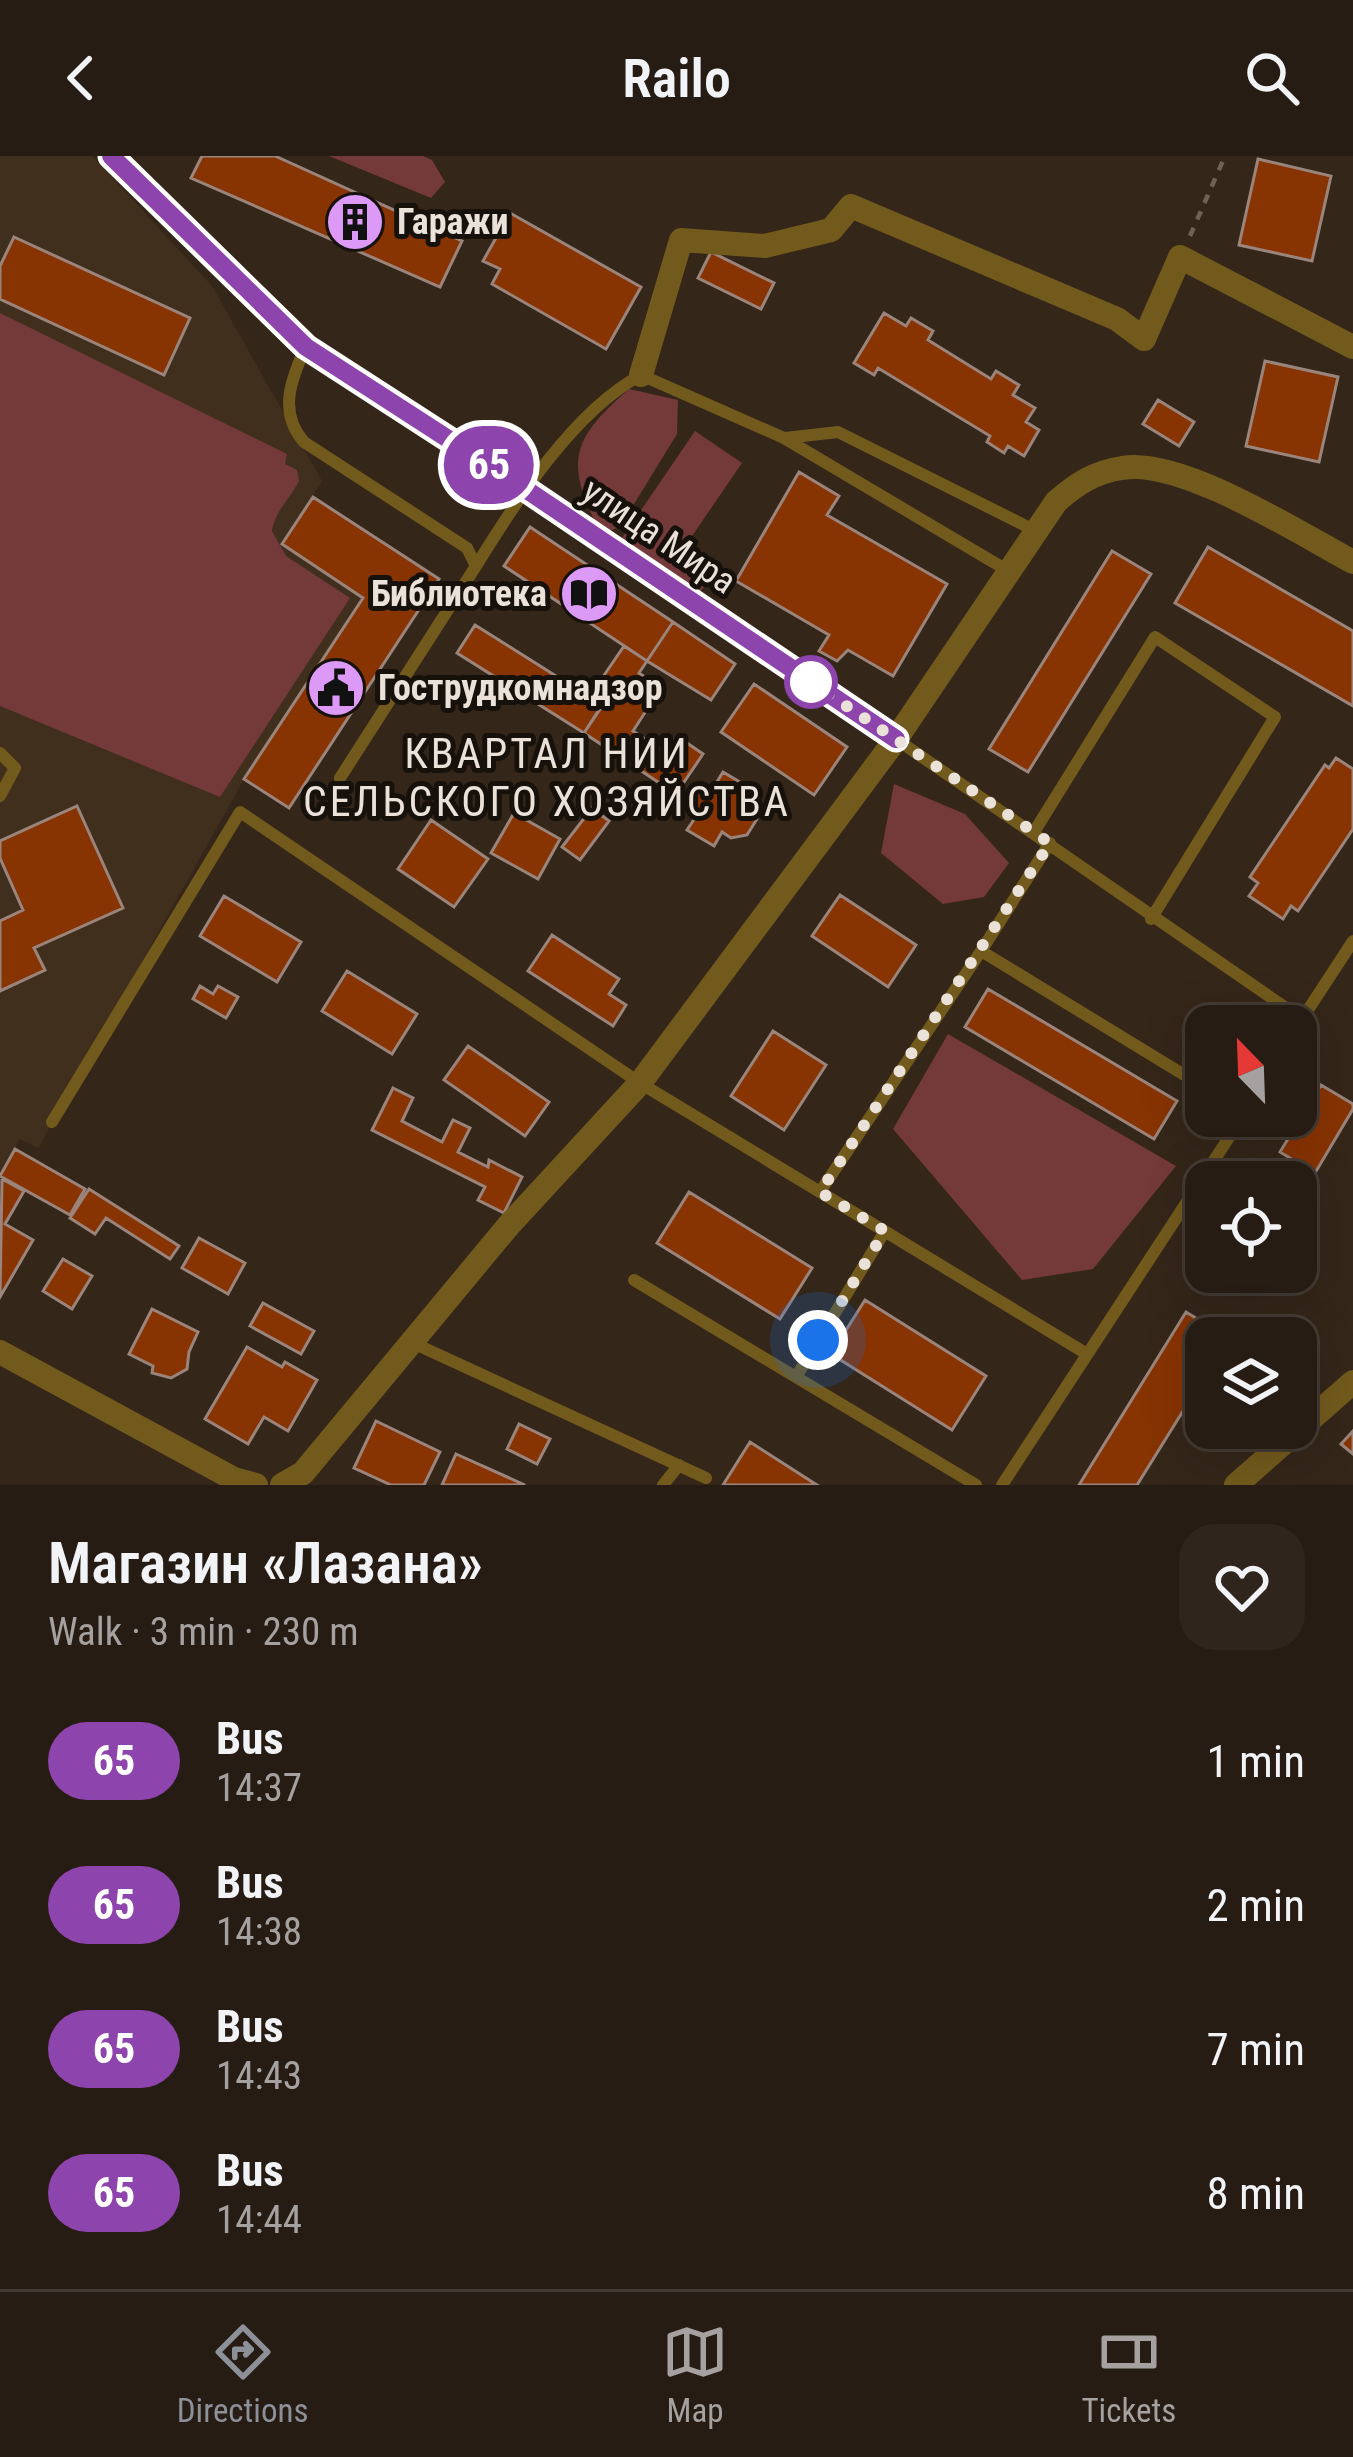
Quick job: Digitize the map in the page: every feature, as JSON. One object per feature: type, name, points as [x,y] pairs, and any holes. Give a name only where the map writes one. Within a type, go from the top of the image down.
[{"type":"street","name":"улица Мира","points":[[111,156],[306,347],[896,739]]},
{"type":"street","points":[[641,375],[681,240],[765,246],[831,230],[851,206],[1117,320],[1144,339],[1180,257],[1353,347]]},
{"type":"street","points":[[282,1485],[303,1473],[508,1225],[640,1083],[896,739],[1056,502],[1093,476],[1125,466],[1159,468],[1255,509],[1353,562]]},
{"type":"street","points":[[0,1352],[234,1479],[256,1485]]},
{"type":"street","points":[[1236,1485],[1353,1382]]},
{"type":"lane","points":[[306,347],[292,377],[287,406],[296,433],[466,548],[476,566]]},
{"type":"lane","points":[[340,778],[472,579],[524,488],[615,388],[641,375],[784,438],[1011,572]]},
{"type":"lane","points":[[784,438],[838,432],[1036,531]]},
{"type":"lane","points":[[1034,832],[1155,637],[1275,717],[1151,919]]},
{"type":"lane","points":[[896,739],[1050,843],[1269,1005]]},
{"type":"lane","points":[[0,753],[15,768],[0,796]]},
{"type":"lane","points":[[52,1122],[240,812],[640,1083],[1087,1354]]},
{"type":"lane","points":[[820,1192],[1050,843]]},
{"type":"lane","points":[[1310,1005],[1353,941]]},
{"type":"lane","points":[[981,951],[1185,1075]]},
{"type":"lane","points":[[1002,1485],[1229,1137]]},
{"type":"lane","points":[[796,1377],[885,1231]]},
{"type":"lane","points":[[634,1280],[976,1485]]},
{"type":"lane","points":[[413,1343],[706,1478]]},
{"type":"lane","points":[[663,1485],[679,1466]]},
{"type":"path","points":[[1180,257],[1225,156]]},
{"type":"shaded area","points":[[0,156],[92,156],[212,286],[322,481],[282,544],[363,598],[244,779],[38,1148],[20,1139],[0,1173]]},
{"type":"shaded area","points":[[329,156],[423,156],[432,160],[445,182],[431,198]]},
{"type":"shaded area","points":[[0,313],[287,454],[285,464],[297,470],[299,481],[272,531],[286,556],[350,598],[220,797],[0,706]]},
{"type":"shaded area","points":[[629,389],[678,400],[677,434],[620,527],[601,534],[582,489],[579,455],[594,424]]},
{"type":"shaded area","points":[[695,431],[742,463],[688,542],[720,563],[701,591],[622,538]]},
{"type":"shaded area","points":[[894,784],[965,814],[1009,863],[984,897],[943,904],[881,853]]},
{"type":"shaded area","points":[[948,1034],[1176,1166],[1093,1269],[1022,1280],[893,1129]]},
{"type":"building","name":"Гаражи","points":[[202,156],[275,156],[462,241],[440,287],[191,178]]},
{"type":"building","points":[[1258,159],[1331,176],[1312,261],[1239,245]]},
{"type":"building","points":[[510,213],[641,287],[606,349],[492,284],[500,269],[483,261]]},
{"type":"building","points":[[14,237],[190,318],[164,375],[0,299],[0,266]]},
{"type":"building","points":[[711,252],[774,283],[761,309],[698,278]]},
{"type":"building","points":[[884,313],[906,326],[911,318],[933,331],[928,340],[991,379],[996,371],[1019,385],[1013,395],[1035,408],[1026,422],[1039,430],[1024,456],[1008,446],[1004,453],[987,442],[990,436],[878,368],[874,375],[854,363]]},
{"type":"building","points":[[1265,361],[1338,377],[1319,462],[1246,446]]},
{"type":"building","points":[[1158,400],[1194,422],[1179,446],[1143,424]]},
{"type":"building","points":[[799,472],[839,496],[827,515],[947,584],[893,676],[848,650],[837,661],[819,651],[829,635],[736,581]]},
{"type":"building","name":"Гострудкомнадзор","points":[[313,497],[439,579],[289,808],[244,779],[363,598],[282,544]]},
{"type":"building","name":"Библиотека","points":[[530,527],[673,622],[647,661],[504,566]]},
{"type":"building","points":[[1208,547],[1353,631],[1353,706],[1175,603]]},
{"type":"building","points":[[1112,551],[1151,574],[1028,772],[989,749]]},
{"type":"building","points":[[673,622],[735,664],[711,700],[647,661]]},
{"type":"building","points":[[475,625],[602,705],[584,733],[457,653]]},
{"type":"building","points":[[624,646],[647,661],[639,673],[661,688],[633,731],[666,753],[677,736],[703,754],[676,794],[584,733],[607,699],[594,690]]},
{"type":"building","points":[[754,684],[847,747],[814,795],[721,732]]},
{"type":"building","points":[[1336,758],[1353,769],[1353,829],[1298,911],[1291,906],[1283,919],[1249,896],[1258,883],[1250,877],[1325,765],[1329,768]]},
{"type":"building","points":[[723,772],[750,788],[743,799],[754,806],[757,819],[747,835],[731,838],[722,832],[714,846],[687,830],[697,815],[693,801],[700,791],[712,790]]},
{"type":"building","points":[[77,806],[123,908],[34,948],[45,970],[0,991],[0,921],[23,910],[0,858],[0,841]]},
{"type":"building","points":[[592,808],[609,821],[580,860],[562,847]]},
{"type":"building","points":[[514,813],[560,839],[538,879],[491,853]]},
{"type":"building","points":[[431,820],[488,859],[454,907],[398,869]]},
{"type":"building","points":[[840,895],[916,945],[888,987],[812,936]]},
{"type":"building","points":[[224,896],[301,942],[277,982],[200,936]]},
{"type":"building","points":[[552,935],[619,979],[609,994],[626,1005],[613,1026],[528,971]]},
{"type":"building","points":[[347,971],[417,1014],[392,1054],[322,1011]]},
{"type":"building","points":[[200,986],[213,994],[218,986],[238,997],[226,1018],[193,999]]},
{"type":"building","points":[[988,989],[1177,1101],[1154,1139],[965,1027]]},
{"type":"building","points":[[773,1031],[826,1065],[784,1130],[731,1096]]},
{"type":"building","points":[[468,1046],[549,1102],[525,1136],[444,1080]]},
{"type":"building","points":[[1321,1085],[1353,1104],[1353,1109],[1317,1170],[1317,1161],[1295,1161],[1280,1152],[1289,1137],[1317,1137]]},
{"type":"building","points":[[393,1088],[413,1098],[402,1121],[442,1142],[453,1120],[470,1128],[458,1152],[488,1167],[489,1160],[522,1177],[504,1213],[478,1200],[485,1187],[372,1130]]},
{"type":"building","points":[[15,1149],[85,1189],[70,1215],[0,1176]]},
{"type":"building","points":[[2,1179],[24,1191],[5,1224],[33,1240],[0,1297]]},
{"type":"building","points":[[89,1189],[179,1246],[170,1259],[106,1218],[95,1234],[70,1218]]},
{"type":"building","points":[[689,1192],[812,1268],[780,1319],[657,1243]]},
{"type":"building","points":[[199,1238],[245,1263],[228,1294],[182,1268]]},
{"type":"building","points":[[63,1259],[92,1276],[72,1309],[43,1291]]},
{"type":"building","points":[[865,1300],[986,1376],[952,1430],[831,1354]]},
{"type":"building","points":[[263,1303],[314,1331],[301,1354],[250,1326]]},
{"type":"building","points":[[152,1309],[198,1332],[187,1369],[171,1378],[152,1373],[153,1366],[129,1354]]},
{"type":"building","points":[[1186,1312],[1194,1317],[1185,1317],[1185,1408],[1137,1485],[1079,1485]]},
{"type":"building","points":[[247,1347],[317,1380],[288,1431],[264,1417],[248,1444],[205,1419]]},
{"type":"building","points":[[376,1421],[440,1452],[424,1485],[391,1485],[354,1468]]},
{"type":"building","points":[[519,1424],[550,1439],[537,1464],[507,1449]]},
{"type":"building","points":[[1353,1431],[1353,1454],[1341,1444]]},
{"type":"building","points":[[750,1442],[817,1485],[723,1485]]},
{"type":"building","points":[[456,1454],[525,1485],[442,1485]]},
{"type":"bus line","name":"65","points":[[111,156],[306,347],[896,739]]},
{"type":"place","name":"Гаражи","points":[[355,222]]},
{"type":"place","name":"Библиотека","points":[[589,594]]},
{"type":"place","name":"Гострудкомнадзор","points":[[336,688]]},
{"type":"district","name":"КВАРТАЛ НИИ СЕЛЬСКОГО ХОЗЯЙСТВА","points":[[547,777]]},
{"type":"route","points":[[811,682],[1050,843],[820,1192],[885,1231],[818,1340]]}]
